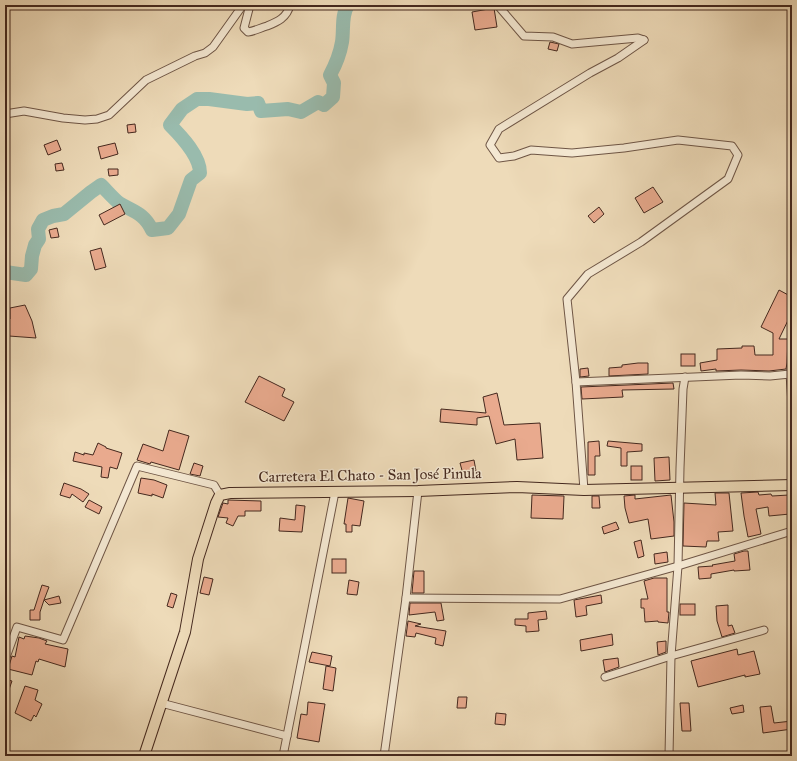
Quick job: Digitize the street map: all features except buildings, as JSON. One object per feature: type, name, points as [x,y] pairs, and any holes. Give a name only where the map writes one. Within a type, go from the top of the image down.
[{"type":"main road","name":"Carretera El Chato - San José Pinula","points":[[220,495],[230,492],[418,491],[517,487],[584,490],[792,485]]},
{"type":"main road","points":[[144,756],[185,632],[198,559],[220,495]]},
{"type":"street","points":[[5,114],[24,111],[63,118],[85,120],[97,119],[109,115],[146,80],[206,52],[213,47],[243,5]]},
{"type":"street","points":[[250,5],[244,28],[248,32],[255,31],[278,22],[284,17],[290,5]]},
{"type":"street","points":[[498,5],[524,36],[553,37],[572,44],[638,38],[644,40],[618,58],[590,73],[499,129],[490,145],[499,158],[514,156],[531,150],[572,153],[624,148],[678,140],[732,146],[738,155],[728,179],[640,242],[588,274],[567,299],[576,382],[584,490]]},
{"type":"street","points":[[792,365],[790,374],[792,404]]},
{"type":"street","points":[[576,382],[741,375],[770,376],[790,374]]},
{"type":"street","points":[[668,756],[671,656],[678,566],[679,487],[683,389],[685,377]]},
{"type":"street","points":[[5,660],[17,627],[63,640],[137,466],[214,485],[220,495]]},
{"type":"street","points":[[384,756],[406,598],[418,491]]},
{"type":"street","points":[[283,756],[335,492]]},
{"type":"street","points":[[406,598],[560,599],[678,566],[792,531]]},
{"type":"street","points":[[605,677],[671,656],[764,630]]},
{"type":"street","points":[[161,703],[287,736]]},
{"type":"waterway","points":[[5,272],[26,275],[31,269],[32,256],[35,245],[39,239],[38,229],[43,220],[64,214],[101,185],[119,203],[142,216],[152,230],[168,228],[179,214],[191,180],[200,173],[194,154],[185,141],[170,125],[182,109],[197,99],[247,104],[258,103],[261,111],[288,109],[301,112],[318,102],[324,105],[333,97],[334,83],[330,75],[340,51],[343,37],[344,13],[348,5]]}]
